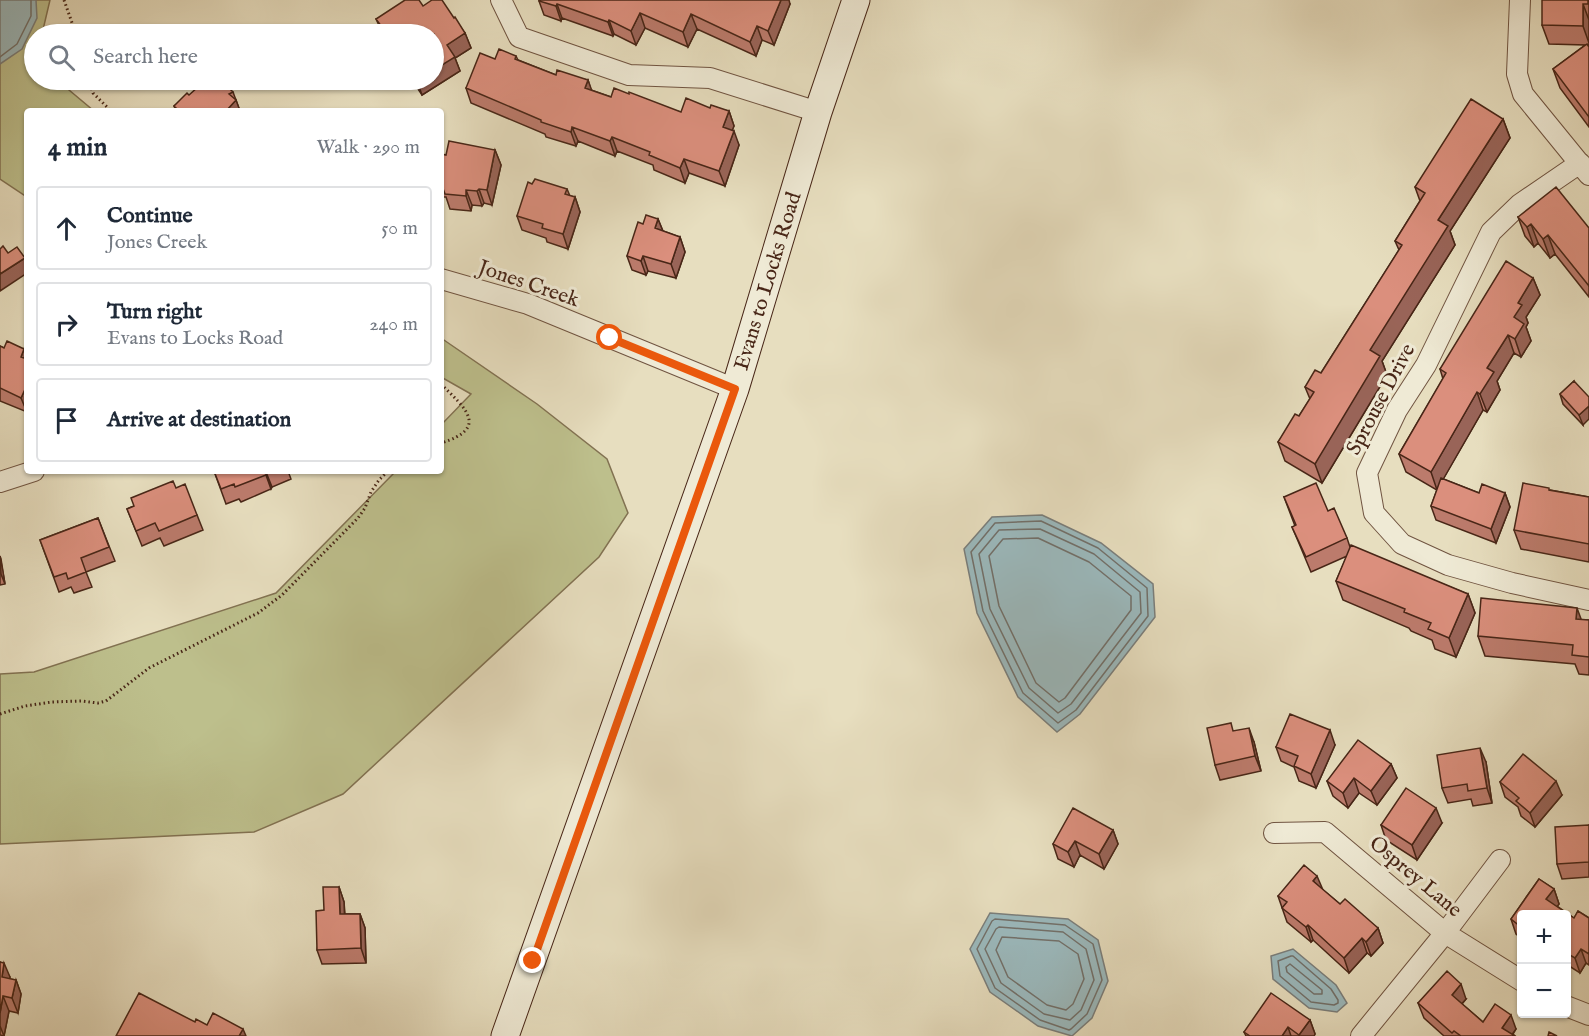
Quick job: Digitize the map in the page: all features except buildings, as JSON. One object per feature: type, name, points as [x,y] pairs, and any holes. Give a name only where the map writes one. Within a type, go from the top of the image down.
[{"type":"street","points":[[501,0],[519,37],[629,75],[710,78],[818,112]]},
{"type":"street","name":"Evans to Locks Road","points":[[506,1036],[735,389],[818,112],[856,0]]},
{"type":"street","points":[[1520,0],[1517,74],[1523,94],[1585,169]]},
{"type":"street","name":"Sprouse Drive","points":[[1585,169],[1520,204],[1491,232],[1426,365],[1397,410],[1366,473],[1374,513],[1402,544],[1448,565],[1512,583],[1589,600]]},
{"type":"street","name":"Jones Creek","points":[[444,280],[528,304],[735,389]]},
{"type":"street","points":[[0,482],[25,474]]},
{"type":"street","name":"Osprey Lane","points":[[1274,833],[1325,832],[1445,933],[1517,978]]},
{"type":"street","points":[[1360,1036],[1445,933],[1500,860]]},
{"type":"street","points":[[1571,1008],[1589,1015]]},
{"type":"path","points":[[64,0],[72,24]]},
{"type":"path","points":[[92,90],[108,108]]},
{"type":"path","points":[[444,387],[468,414],[470,421],[463,434],[444,441]]},
{"type":"path","points":[[0,714],[25,706],[52,702],[98,703],[106,701],[149,668],[258,613],[282,595],[345,532],[365,508],[371,492],[385,474]]},
{"type":"green space","points":[[0,0],[50,0],[44,24],[24,24],[24,90],[69,90],[90,108],[24,108],[24,195],[0,179]]},
{"type":"green space","points":[[444,340],[537,404],[607,459],[628,513],[599,557],[343,794],[254,832],[0,844],[0,674],[34,672],[276,593],[393,474],[444,474],[444,422],[471,394],[444,379]]},
{"type":"water","points":[[0,0],[36,0],[37,18],[34,24],[24,24],[22,49],[0,64]]},
{"type":"water","points":[[1042,515],[1101,543],[1153,584],[1155,617],[1080,714],[1057,732],[1018,697],[977,613],[964,549],[992,517]]},
{"type":"water","points":[[990,913],[1068,919],[1098,940],[1108,981],[1092,1018],[1072,1036],[1038,1026],[990,992],[970,949]]},
{"type":"water","points":[[1293,949],[1336,985],[1347,1003],[1337,1012],[1309,1008],[1273,979],[1271,956]]},
{"type":"route","points":[[533,961],[735,389],[610,338]]}]
